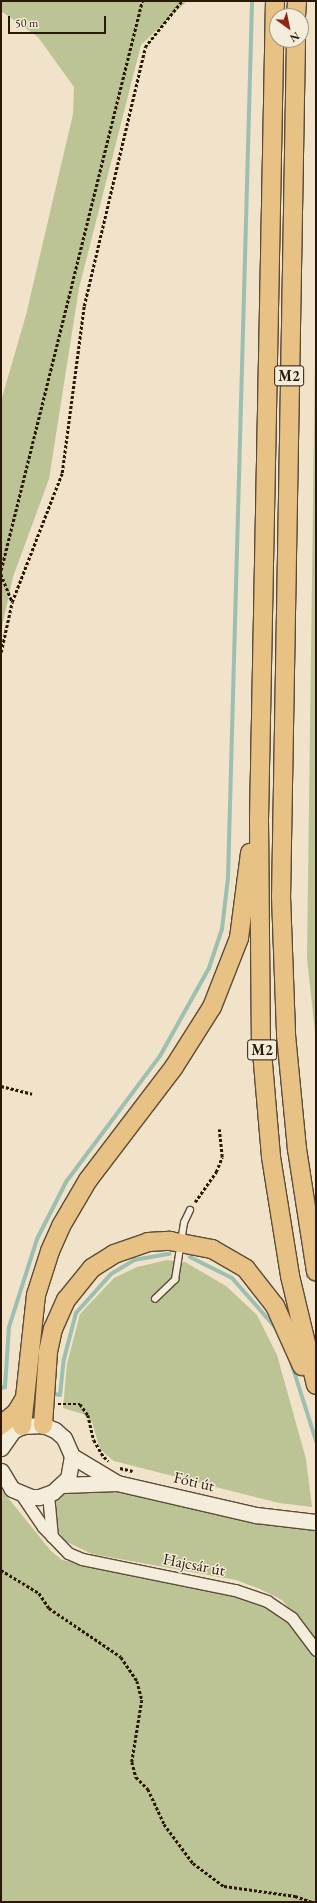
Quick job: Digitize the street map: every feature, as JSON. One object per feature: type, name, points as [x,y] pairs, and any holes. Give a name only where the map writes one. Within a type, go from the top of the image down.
[{"type":"highway","name":"M2","points":[[275,1],[259,821],[261,1040],[271,1157],[290,1276],[316,1385]]},
{"type":"highway","name":"M2","points":[[296,48],[281,896],[286,1035],[297,1149],[316,1272]]},
{"type":"highway","points":[[22,1426],[36,1296],[50,1251],[61,1226],[88,1180],[174,1067],[212,1007],[239,938],[248,862],[259,821]]},
{"type":"highway","points":[[43,1425],[48,1352],[53,1329],[66,1300],[80,1280],[92,1268],[125,1250],[148,1242],[182,1242],[212,1249],[246,1269],[262,1286],[278,1313],[316,1392]]},
{"type":"highway","points":[[1,1425],[16,1413],[25,1397]]},
{"type":"main road","points":[[1,1448],[13,1432],[22,1426],[43,1425],[55,1430],[64,1438],[72,1456],[68,1478],[62,1485],[48,1494],[31,1497],[20,1493],[12,1489],[1,1471]]},
{"type":"main road","name":"Fóti út","points":[[72,1456],[117,1483],[256,1515],[316,1522]]},
{"type":"main road","points":[[62,1485],[117,1483]]},
{"type":"street","name":"Hajcsár út","points":[[20,1493],[52,1538],[68,1553],[82,1559],[236,1590],[267,1601],[292,1618],[316,1650]]},
{"type":"street","points":[[48,1494],[52,1538]]},
{"type":"lane","points":[[155,1299],[175,1280],[184,1223],[190,1210]]},
{"type":"path","points":[[1,570],[142,1]]},
{"type":"path","points":[[1,652],[12,602],[62,473],[84,306],[145,47],[182,1]]},
{"type":"path","points":[[1,574],[12,602]]},
{"type":"path","points":[[1,1086],[32,1094]]},
{"type":"path","points":[[190,1210],[216,1172],[222,1157],[219,1129]]},
{"type":"path","points":[[44,1403],[80,1404],[88,1415],[94,1440],[104,1457],[118,1467],[141,1473]]},
{"type":"path","points":[[1,1570],[39,1593],[49,1608],[121,1657],[137,1681],[142,1700],[132,1762],[136,1776],[148,1788],[164,1824],[192,1863],[224,1886],[295,1896],[312,1902]]},
{"type":"green space","points":[[1,1],[187,1],[141,45],[79,288],[49,479],[13,577],[1,631],[1,401],[26,315],[73,114],[74,87],[38,37],[1,11]]},
{"type":"green space","points":[[316,274],[316,1041],[307,959]]},
{"type":"green space","points":[[167,1260],[185,1262],[226,1286],[257,1315],[277,1355],[306,1459],[312,1507],[279,1503],[114,1461],[105,1454],[99,1446],[92,1422],[83,1414],[63,1408],[67,1364],[80,1314],[114,1278],[137,1267]]},
{"type":"green space","points":[[73,1488],[116,1490],[254,1521],[316,1530],[316,1640],[282,1600],[260,1589],[236,1580],[92,1554],[65,1541],[56,1528],[53,1504],[58,1494]]},
{"type":"green space","points":[[1,1489],[51,1551],[62,1560],[254,1600],[282,1615],[303,1639],[316,1660],[316,1902],[1,1902]]},
{"type":"waterway","points":[[1,1388],[5,1387],[9,1327],[37,1239],[66,1182],[160,1056],[209,968],[222,929],[228,878],[252,1]]},
{"type":"waterway","points":[[54,1394],[60,1395],[64,1359],[76,1313],[111,1274],[134,1260],[169,1254]]},
{"type":"waterway","points":[[190,1257],[232,1278],[276,1328]]},
{"type":"waterway","points":[[291,1362],[316,1441]]}]
